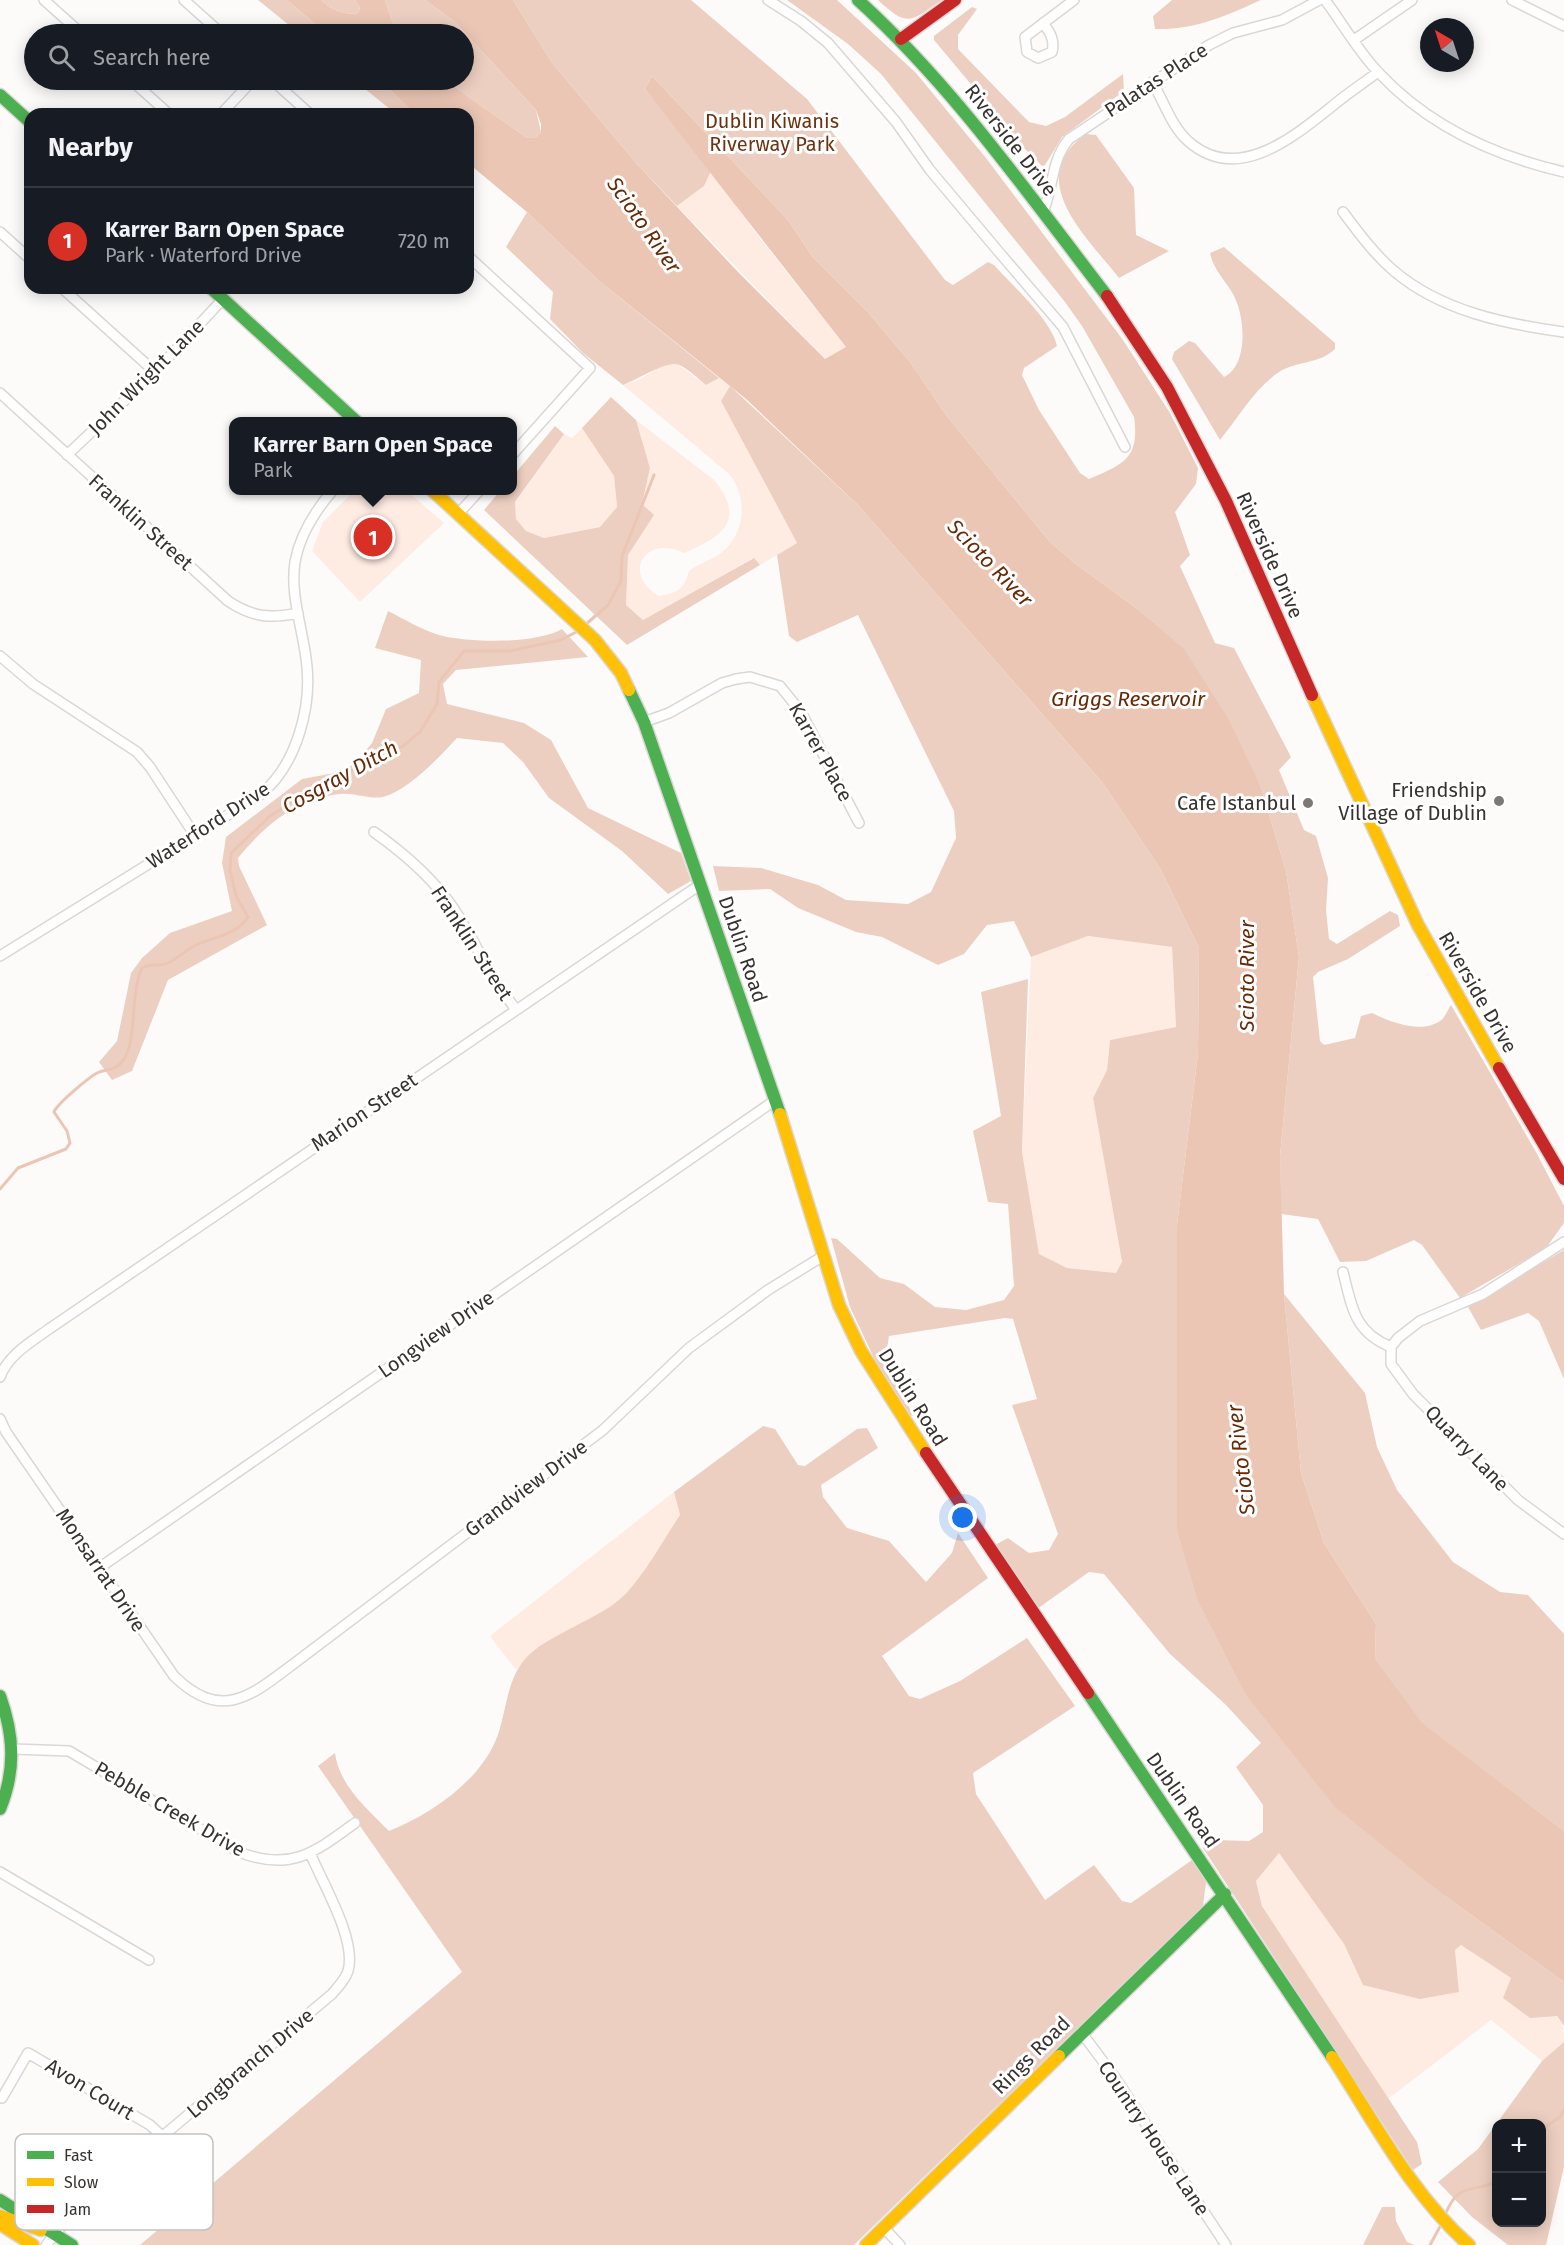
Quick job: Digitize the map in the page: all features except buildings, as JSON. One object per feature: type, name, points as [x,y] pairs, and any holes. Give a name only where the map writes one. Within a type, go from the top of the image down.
[{"type":"main road","name":"Riverside Drive","points":[[858,0],[901,39],[940,82],[1043,212],[1122,318],[1178,406],[1226,501],[1353,788],[1418,925],[1459,1000],[1564,1179]]},
{"type":"main road","points":[[901,39],[955,0]]},
{"type":"main road","points":[[0,95],[24,117]]},
{"type":"main road","points":[[218,294],[352,417]]},
{"type":"main road","name":"Dublin Road","points":[[437,495],[575,620],[595,640],[621,673],[644,722],[797,1164],[839,1305],[861,1351],[889,1398],[1110,1730],[1225,1894],[1427,2201],[1469,2245]]},
{"type":"main road","points":[[0,1696],[9,1723],[13,1749],[10,1781],[0,1809]]},
{"type":"main road","name":"Rings Road","points":[[866,2245],[1081,2032],[1225,1894]]},
{"type":"main road","points":[[0,2200],[15,2209]]},
{"type":"main road","points":[[0,2216],[15,2221]]},
{"type":"main road","points":[[0,2224],[33,2245]]},
{"type":"main road","points":[[43,2230],[55,2234]]},
{"type":"main road","points":[[49,2230],[72,2245]]},
{"type":"street","points":[[44,0],[71,24]]},
{"type":"street","points":[[184,0],[211,24]]},
{"type":"street","points":[[768,0],[801,21],[828,43],[896,122],[930,170],[1063,327],[1125,447]]},
{"type":"street","points":[[1043,23],[1074,0]]},
{"type":"street","name":"Palatas Place","points":[[1043,212],[1052,191],[1056,160],[1069,139],[1209,45],[1233,33],[1282,20],[1319,0]]},
{"type":"street","points":[[1325,0],[1378,72],[1412,105],[1462,136],[1525,162],[1564,172]]},
{"type":"street","points":[[1354,40],[1412,0]]},
{"type":"street","points":[[1512,0],[1564,26]]},
{"type":"street","points":[[1152,82],[1176,127],[1187,141],[1209,154],[1236,159],[1280,146],[1378,72]]},
{"type":"street","points":[[142,90],[162,108]]},
{"type":"street","points":[[227,108],[244,90]]},
{"type":"street","points":[[283,90],[303,108]]},
{"type":"street","points":[[1343,212],[1377,253],[1411,284],[1484,317],[1506,324],[1564,332]]},
{"type":"street","points":[[0,232],[24,254]]},
{"type":"street","points":[[474,262],[590,368],[517,450]]},
{"type":"street","points":[[69,294],[155,372]]},
{"type":"street","name":"John Wright Lane","points":[[68,455],[155,372],[223,299]]},
{"type":"street","name":"Franklin Street","points":[[0,393],[228,601],[252,615],[279,617],[297,614]]},
{"type":"street","name":"Waterford Drive","points":[[0,956],[260,795],[272,785],[291,758],[300,727],[307,680],[306,656],[297,614],[294,580],[300,546],[315,513],[329,495]]},
{"type":"street","points":[[458,514],[475,495]]},
{"type":"street","points":[[0,656],[33,684],[137,753],[150,767],[194,834]]},
{"type":"street","name":"Karrer Place","points":[[644,722],[669,713],[722,684],[736,679],[750,677],[780,686],[801,712],[859,823]]},
{"type":"street","name":"Franklin Street","points":[[374,832],[425,873],[454,910],[484,966],[515,1008]]},
{"type":"street","name":"Marion Street","points":[[0,1377],[3,1369],[29,1344],[515,1008],[700,884]]},
{"type":"street","name":"Longview Drive","points":[[99,1568],[774,1101]]},
{"type":"street","points":[[1343,1272],[1355,1315],[1360,1323],[1370,1337],[1391,1347],[1398,1338],[1420,1321],[1483,1294],[1564,1242]]},
{"type":"street","name":"Grandview Drive","points":[[219,1702],[238,1699],[259,1690],[603,1430],[689,1348],[768,1290],[823,1256]]},
{"type":"street","name":"Quarry Lane","points":[[1391,1347],[1392,1364],[1399,1378],[1413,1394],[1518,1500],[1564,1534]]},
{"type":"street","name":"Monsarrat Drive","points":[[0,1419],[6,1432],[174,1677],[190,1692],[219,1702]]},
{"type":"street","name":"Pebble Creek Drive","points":[[13,1749],[69,1751],[239,1852],[258,1859],[282,1861],[311,1855],[355,1823]]},
{"type":"street","name":"Longbranch Drive","points":[[167,2134],[332,1994],[345,1978],[350,1959],[347,1939],[311,1855]]},
{"type":"street","points":[[0,1872],[149,1960]]},
{"type":"street","name":"Country House Lane","points":[[1081,2032],[1114,2076],[1226,2245]]},
{"type":"street","name":"Avon Court","points":[[2,2098],[28,2053],[140,2119],[159,2134]]},
{"type":"street","points":[[884,2228],[900,2245]]},
{"type":"street","name":"Longbranch Drive","points":[[46,2245],[59,2230]]},
{"type":"shaded area","points":[[711,171],[762,241],[846,347],[825,359],[677,206],[704,186]]},
{"type":"shaded area","points":[[665,364],[678,365],[706,385],[719,378],[730,386],[721,401],[797,543],[760,565],[753,558],[643,620],[626,605],[628,555],[653,515],[642,504],[650,468],[636,420],[714,480],[729,506],[726,526],[698,547],[684,553],[670,548],[649,552],[640,568],[641,577],[648,587],[659,596],[671,594],[679,589],[685,582],[689,571],[721,553],[729,545],[740,525],[742,515],[739,493],[729,474],[623,385],[639,380]]},
{"type":"shaded area","points":[[582,428],[614,476],[617,507],[600,527],[544,538],[526,531],[516,519],[515,503],[564,434],[572,438]]},
{"type":"shaded area","points":[[350,495],[412,495],[444,523],[360,602],[312,551],[323,522]]},
{"type":"shaded area","points":[[1088,936],[1172,947],[1176,1027],[1110,1040],[1107,1070],[1093,1098],[1122,1263],[1116,1273],[1067,1268],[1039,1254],[1022,1152],[1031,957]]},
{"type":"shaded area","points":[[674,1492],[680,1515],[632,1587],[623,1597],[602,1612],[549,1641],[516,1670],[490,1636]]},
{"type":"shaded area","points":[[1279,1853],[1344,1944],[1363,1985],[1459,1991],[1455,1950],[1461,1945],[1545,2004],[1562,2024],[1564,2042],[1542,2061],[1491,2020],[1388,2099],[1262,1906],[1256,1881]]},
{"type":"green space","points":[[258,0],[287,0],[315,24],[288,24]]},
{"type":"green space","points":[[321,0],[355,0],[360,8],[358,13],[343,13]]},
{"type":"green space","points":[[385,0],[425,0],[457,24],[394,24]]},
{"type":"green space","name":"Dublin Kiwanis Riverway Park","points":[[513,0],[691,0],[807,99],[945,280],[953,285],[988,262],[994,265],[1040,315],[1054,336],[1057,346],[1024,368],[1022,375],[1039,410],[1080,473],[1089,479],[1111,469],[1120,464],[1131,451],[1135,431],[1134,417],[1082,326],[881,74],[848,44],[787,0],[837,0],[916,73],[986,158],[1123,340],[1170,413],[1198,468],[1196,484],[1175,512],[1190,555],[1180,566],[1215,643],[1234,648],[1291,757],[1279,770],[1304,830],[1316,836],[1328,878],[1326,910],[1329,939],[1337,944],[1390,911],[1398,915],[1400,926],[1348,959],[1318,972],[1313,977],[1320,1041],[1324,1045],[1355,1038],[1361,1016],[1372,1013],[1415,1027],[1432,1025],[1442,1020],[1451,1005],[1536,1152],[1564,1206],[1564,1223],[1546,1248],[1460,1298],[1422,1245],[1414,1240],[1366,1261],[1340,1262],[1318,1219],[1281,1214],[1280,1156],[1299,957],[1286,871],[1261,787],[1183,649],[1139,610],[1077,565],[1050,542],[946,415],[910,362],[867,311],[812,256],[788,220],[652,76],[645,89],[711,171],[704,186],[677,206],[637,164],[553,64]]},
{"type":"green space","points":[[878,0],[942,0],[910,19],[897,15]]},
{"type":"green space","points":[[1172,0],[1261,0],[1197,24],[1155,29],[1153,16]]},
{"type":"green space","points":[[972,7],[977,9],[958,35],[958,49],[1029,122],[1046,126],[1065,117],[1123,74],[1124,91],[1062,137],[1045,165],[1042,166],[1025,149],[934,40],[934,36]]},
{"type":"green space","points":[[474,43],[536,110],[541,132],[535,138],[527,138],[459,90],[474,90]]},
{"type":"green space","points":[[366,90],[390,90],[409,108],[389,108]]},
{"type":"green space","points":[[1086,134],[1096,135],[1134,188],[1136,235],[1169,251],[1119,278],[1091,245],[1066,208],[1060,189],[1060,170],[1068,151]]},
{"type":"green space","points":[[527,212],[598,280],[719,378],[706,385],[686,369],[673,364],[623,385],[583,353],[550,319],[553,292],[506,247]]},
{"type":"green space","points":[[1224,247],[1335,343],[1335,349],[1322,357],[1286,368],[1270,379],[1220,440],[1172,359],[1174,352],[1189,341],[1195,343],[1224,377],[1237,364],[1242,344],[1240,312],[1234,297],[1215,267],[1210,253]]},
{"type":"green space","points":[[730,386],[858,505],[1102,782],[1160,868],[1199,948],[1198,1053],[1177,1225],[1177,1530],[1445,1896],[1564,1982],[1564,2026],[1557,2016],[1530,2018],[1503,1998],[1511,1978],[1461,1945],[1455,1950],[1459,1992],[1420,1999],[1363,1985],[1344,1944],[1279,1853],[1256,1881],[1262,1906],[1417,2142],[1422,2164],[1413,2170],[1203,1848],[1214,1840],[1249,1841],[1263,1832],[1263,1805],[1236,1767],[1261,1743],[1226,1705],[1170,1654],[1104,1574],[1089,1572],[1037,1609],[995,1545],[1008,1538],[1029,1553],[1049,1550],[1058,1534],[1012,1405],[1037,1399],[1013,1319],[1005,1318],[889,1336],[886,1355],[913,1416],[908,1414],[873,1356],[850,1307],[831,1238],[837,1239],[880,1278],[904,1284],[935,1307],[966,1310],[1004,1300],[1014,1286],[1008,1204],[988,1202],[973,1131],[1001,1116],[981,992],[1028,979],[1022,1152],[1039,1254],[1067,1268],[1116,1273],[1122,1262],[1093,1098],[1107,1070],[1110,1040],[1176,1027],[1172,947],[1088,936],[1031,957],[1014,921],[987,925],[964,954],[938,965],[882,937],[856,932],[798,908],[770,889],[719,891],[713,866],[761,868],[818,885],[846,900],[908,904],[931,892],[956,838],[954,811],[858,615],[797,642],[789,636],[777,555],[797,543],[721,401]]},
{"type":"green space","points":[[611,397],[636,420],[650,468],[642,504],[654,515],[628,555],[626,605],[643,620],[754,558],[760,565],[627,645],[484,510],[497,495],[517,495],[517,471],[555,426],[564,434],[515,502],[516,519],[526,531],[544,538],[600,527],[617,507],[614,476],[582,428]]},
{"type":"green space","points":[[388,611],[433,633],[467,640],[519,640],[551,634],[562,629],[588,657],[456,670],[443,684],[447,704],[524,723],[551,740],[588,808],[681,853],[691,881],[668,894],[622,851],[549,798],[523,762],[503,743],[457,738],[424,771],[395,792],[375,798],[340,794],[310,801],[283,816],[259,835],[238,858],[239,866],[267,925],[168,980],[132,1071],[112,1080],[99,1062],[117,1041],[131,973],[142,958],[170,933],[232,911],[222,863],[226,837],[302,779],[329,774],[355,764],[372,743],[386,709],[419,693],[421,660],[375,648]]},
{"type":"green space","points":[[1564,1250],[1564,1379],[1539,1321],[1528,1313],[1481,1330],[1468,1307]]},
{"type":"green space","points":[[1284,1294],[1365,1393],[1377,1447],[1397,1490],[1453,1562],[1500,1592],[1528,1595],[1564,1634],[1564,1831],[1422,1724],[1375,1658],[1376,1624],[1324,1543],[1301,1473]]},
{"type":"green space","points":[[763,1426],[775,1429],[798,1465],[805,1466],[857,1429],[867,1428],[878,1448],[821,1485],[823,1497],[847,1528],[889,1541],[926,1582],[952,1553],[958,1533],[988,1578],[882,1656],[909,1696],[920,1699],[960,1681],[1027,1638],[1075,1706],[973,1773],[976,1794],[1045,1900],[1094,1865],[1122,1901],[1131,1903],[1192,1860],[1206,1882],[1203,1906],[854,2245],[140,2245],[158,2230],[213,2230],[213,2183],[462,1972],[318,1766],[335,1753],[342,1776],[348,1786],[389,1831],[420,1816],[450,1796],[464,1784],[487,1757],[499,1732],[514,1677],[526,1658],[544,1644],[615,1603],[624,1596],[641,1575],[680,1515],[674,1492]]},
{"type":"green space","points":[[1564,2042],[1564,2167],[1546,2245],[1508,2245],[1472,2217],[1438,2182],[1478,2149],[1492,2130],[1492,2227],[1546,2227],[1546,2119],[1500,2119],[1542,2061]]},
{"type":"green space","points":[[1382,2207],[1395,2207],[1396,2221],[1407,2242],[1415,2245],[1363,2245]]},
{"type":"water","points":[[287,0],[321,0],[338,11],[353,14],[358,13],[360,8],[355,0],[385,0],[394,24],[315,24]]},
{"type":"water","name":"Griggs Reservoir","points":[[425,0],[513,0],[553,64],[637,164],[737,271],[825,359],[846,347],[645,89],[652,76],[788,220],[812,256],[867,311],[910,362],[946,415],[1050,542],[1077,565],[1139,610],[1184,649],[1228,718],[1261,787],[1286,871],[1299,957],[1280,1156],[1284,1294],[1301,1473],[1324,1543],[1376,1624],[1375,1658],[1422,1723],[1564,1831],[1564,1982],[1445,1896],[1335,1807],[1246,1695],[1198,1601],[1177,1530],[1177,1225],[1198,1053],[1199,948],[1160,868],[1102,782],[858,505],[746,399],[598,280],[527,212],[474,168],[474,108],[409,108],[390,90],[459,90],[527,138],[535,138],[541,132],[536,110],[474,43],[474,24],[457,24]]},
{"type":"waterway","name":"Cosgray Ditch","points":[[585,625],[608,605],[621,581],[622,556],[654,475]]},
{"type":"waterway","name":"Cosgray Ditch","points":[[0,1189],[18,1168],[66,1149],[70,1143],[67,1131],[54,1112],[80,1085],[97,1073],[116,1067],[127,1054],[138,979],[142,968],[168,963],[196,945],[238,928],[248,917],[237,898],[233,883],[230,871],[231,853],[269,817],[316,785],[341,773],[363,768],[403,746],[420,732],[437,704],[439,682],[464,651],[510,651],[561,640],[580,630]]},
{"type":"waterway","points":[[1546,2126],[1560,2117],[1564,2110]]},
{"type":"waterway","points":[[1444,2217],[1459,2193],[1492,2183]]},
{"type":"waterway","points":[[1430,2245],[1442,2223]]},
{"type":"traffic: fast","points":[[858,0],[893,33],[958,105],[1107,296]]},
{"type":"traffic: fast","points":[[0,95],[24,117]]},
{"type":"traffic: fast","points":[[218,294],[352,417]]},
{"type":"traffic: fast","points":[[629,690],[644,722],[780,1114]]},
{"type":"traffic: fast","points":[[1088,1693],[1332,2057]]},
{"type":"traffic: fast","points":[[0,1696],[8,1725],[11,1753],[9,1780],[0,1809]]},
{"type":"traffic: fast","points":[[1059,2056],[1225,1894]]},
{"type":"traffic: fast","points":[[0,2200],[15,2209]]},
{"type":"traffic: fast","points":[[48,2230],[72,2245]]},
{"type":"traffic: slow","points":[[437,495],[595,640],[621,673],[629,690]]},
{"type":"traffic: slow","points":[[1312,695],[1418,925],[1499,1068]]},
{"type":"traffic: slow","points":[[780,1114],[839,1305],[861,1351],[926,1453]]},
{"type":"traffic: slow","points":[[866,2245],[1059,2056]]},
{"type":"traffic: slow","points":[[1332,2057],[1411,2180],[1448,2225],[1469,2245]]},
{"type":"traffic: slow","points":[[0,2216],[15,2221]]},
{"type":"traffic: slow","points":[[0,2224],[33,2245]]},
{"type":"traffic: jam","points":[[901,39],[955,0]]},
{"type":"traffic: jam","points":[[1107,296],[1167,387],[1226,501],[1312,695]]},
{"type":"traffic: jam","points":[[1499,1068],[1564,1179]]},
{"type":"traffic: jam","points":[[926,1453],[1088,1693]]},
{"type":"place","name":"Karrer Barn Open Space","points":[[373,537]]},
{"type":"place","name":"Friendship Village of Dublin","points":[[1499,801]]},
{"type":"place","name":"Cafe Istanbul","points":[[1308,803]]},
{"type":"water label","name":"Scioto River","points":[[644,225]]},
{"type":"water label","name":"Scioto River","points":[[990,563]]},
{"type":"water label","name":"Scioto River","points":[[1247,976]]},
{"type":"water label","name":"Scioto River","points":[[1241,1460]]}]
